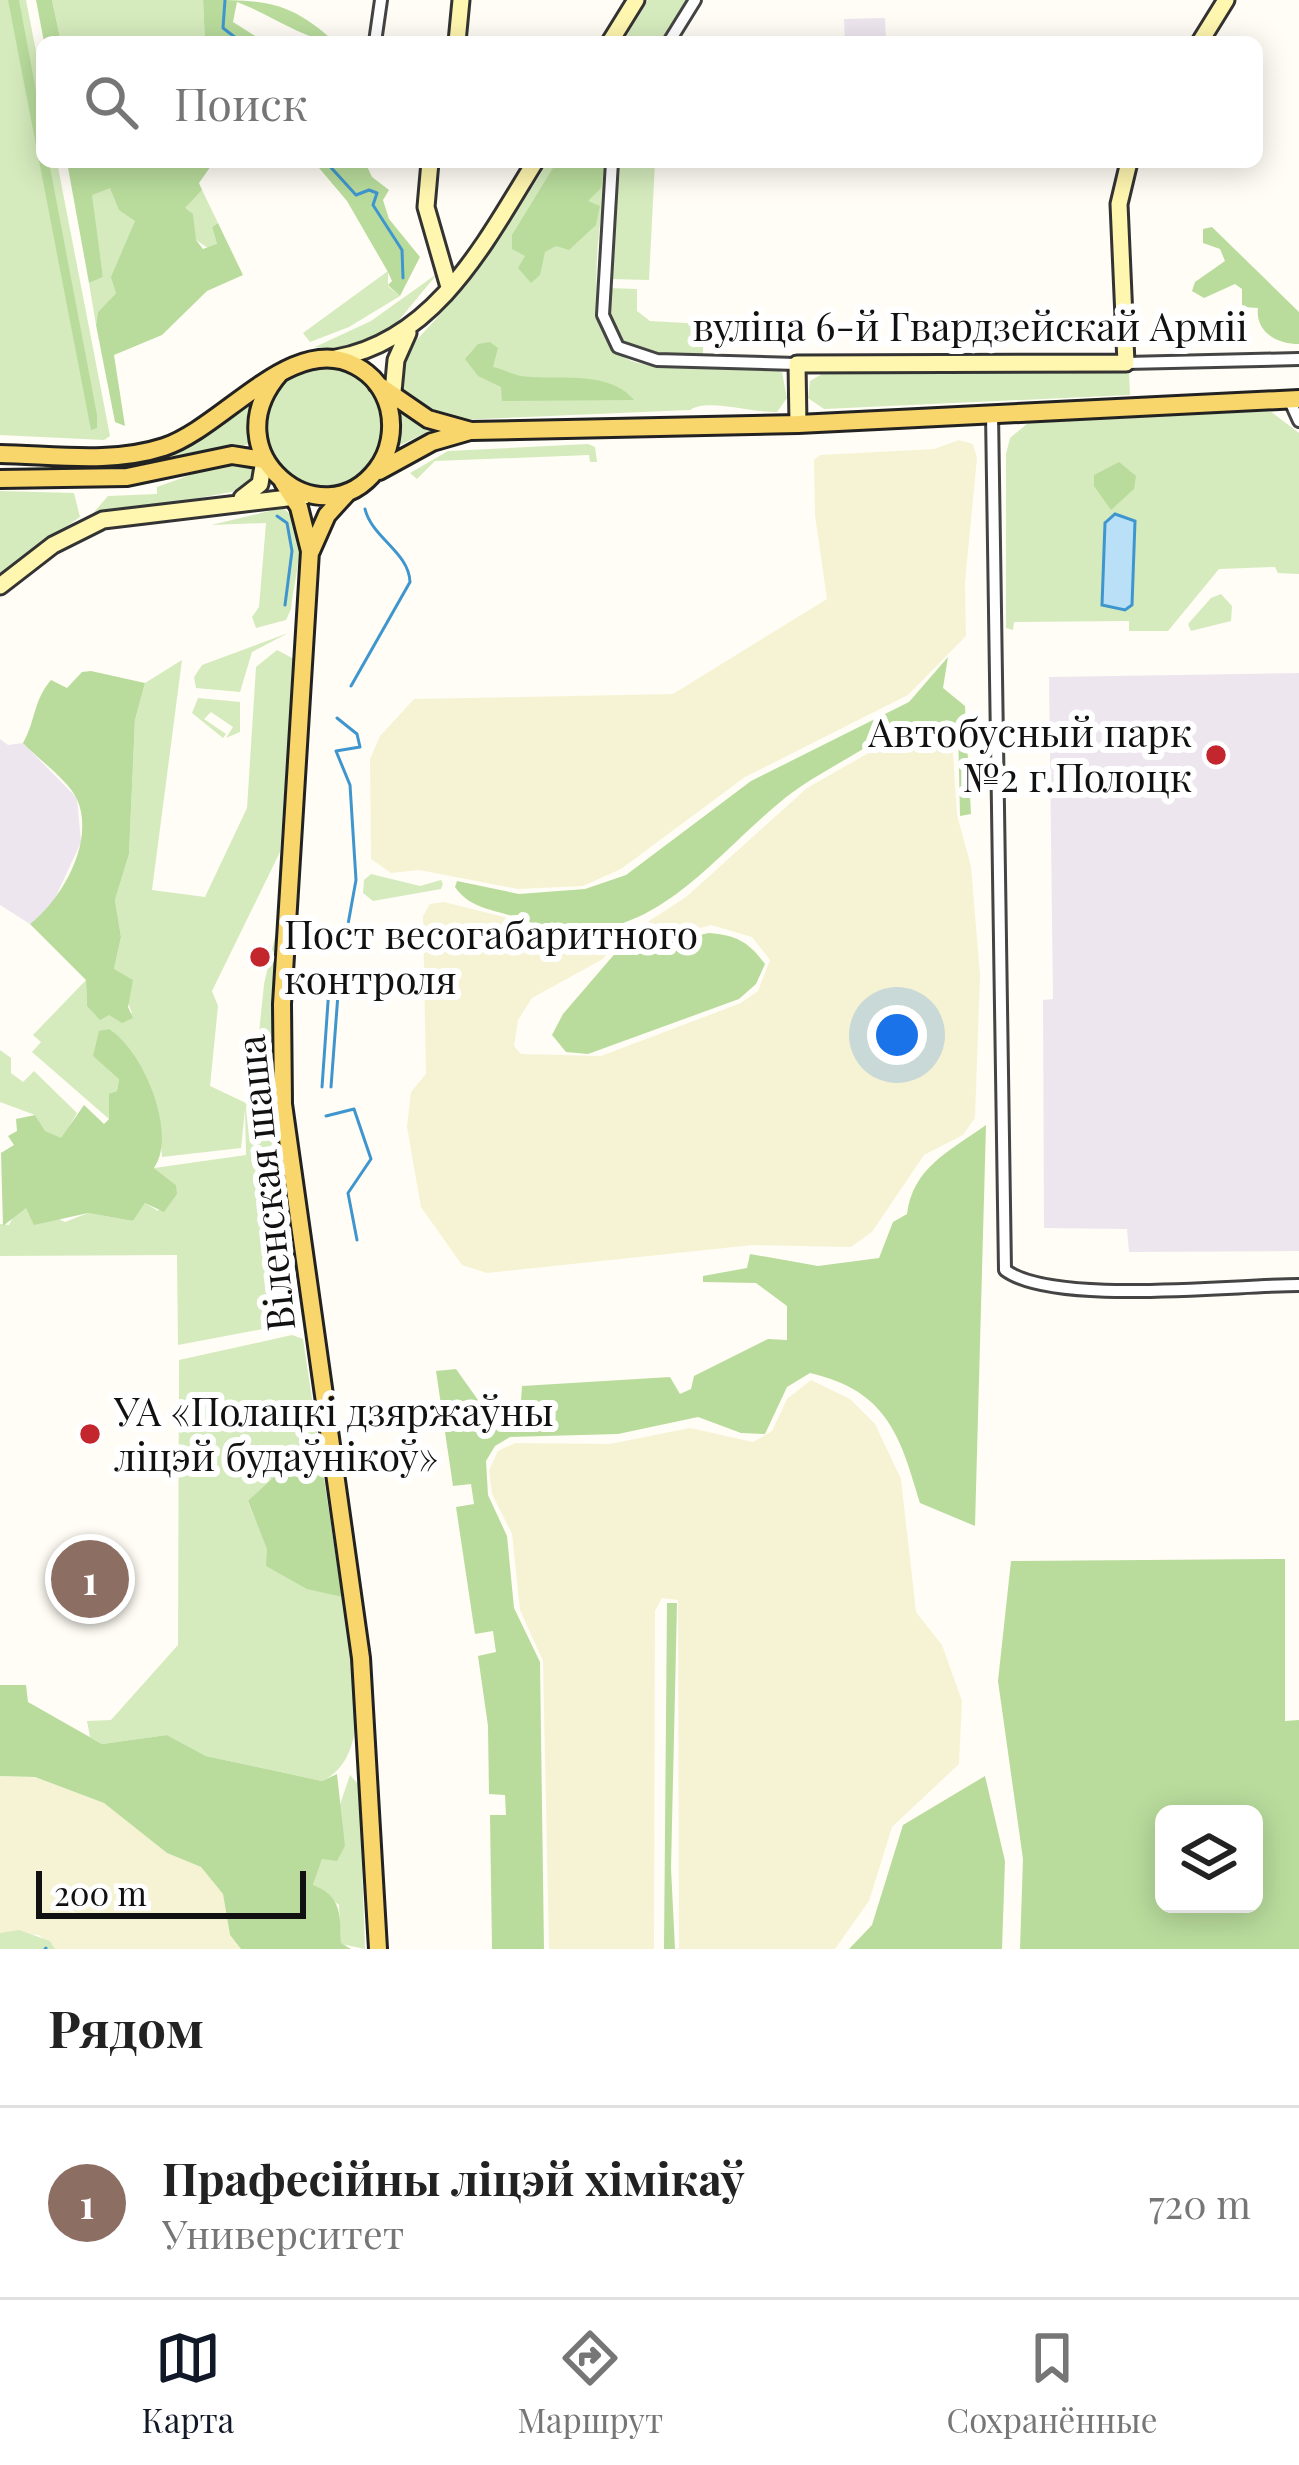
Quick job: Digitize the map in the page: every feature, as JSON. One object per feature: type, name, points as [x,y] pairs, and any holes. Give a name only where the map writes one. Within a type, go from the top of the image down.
[{"type":"main road","points":[[0,454],[118,457],[163,447],[216,420],[308,358],[336,358],[440,424],[471,431],[798,424],[1294,399]]},
{"type":"main road","points":[[280,374],[256,415],[264,460],[288,490],[310,551]]},
{"type":"main road","points":[[373,475],[387,455],[391,416],[377,384]]},
{"type":"main road","points":[[310,551],[327,515],[352,488],[432,442],[471,431]]},
{"type":"main road","points":[[0,478],[78,480],[166,471],[232,455],[264,460]]},
{"type":"main road","points":[[288,490],[313,494],[352,488]]},
{"type":"main road","name":"Віленская шаша","points":[[310,551],[282,1004],[283,1104],[359,1636],[378,1949]]},
{"type":"street","points":[[376,36],[381,0]]},
{"type":"street","points":[[457,36],[460,0]]},
{"type":"street","points":[[614,36],[636,0]]},
{"type":"street","points":[[673,36],[695,0]]},
{"type":"street","points":[[1204,36],[1226,0]]},
{"type":"street","points":[[429,168],[426,207],[449,287]]},
{"type":"street","points":[[391,416],[396,361],[410,331],[449,287],[532,168]]},
{"type":"street","name":"вуліца 6-й Гвардзейскай Арміі","points":[[612,168],[603,315],[610,338],[642,359],[797,364],[1299,359]]},
{"type":"street","points":[[1126,363],[1119,203],[1128,168]]},
{"type":"street","points":[[336,358],[366,352],[410,331]]},
{"type":"street","points":[[797,364],[798,424]]},
{"type":"street","points":[[1294,399],[1299,421]]},
{"type":"street","points":[[992,413],[1005,1270],[1020,1281],[1079,1289],[1299,1285]]},
{"type":"street","points":[[234,502],[260,484],[264,460]]},
{"type":"street","points":[[0,586],[53,545],[103,520],[288,490]]},
{"type":"shaded area","points":[[885,18],[886,36],[845,36],[844,19]]},
{"type":"shaded area","points":[[959,440],[973,444],[977,458],[965,582],[966,636],[908,695],[745,777],[621,869],[583,886],[518,889],[419,870],[391,873],[371,859],[370,759],[380,736],[414,699],[673,694],[827,599],[815,515],[814,460],[820,455],[934,449]]},
{"type":"shaded area","points":[[1299,673],[1299,1251],[1129,1252],[1127,1229],[1044,1228],[1043,1000],[1053,999],[1049,677]]},
{"type":"shaded area","points":[[933,726],[952,736],[957,815],[971,866],[980,975],[975,1118],[963,1135],[924,1155],[872,1232],[851,1247],[753,1245],[487,1273],[462,1265],[421,1207],[407,1127],[411,1092],[426,1074],[423,916],[430,904],[444,902],[560,931],[618,928],[621,935],[603,959],[532,998],[518,1020],[514,1046],[521,1054],[601,1056],[741,1003],[758,991],[770,960],[752,937],[711,925],[668,937],[652,934],[645,928],[649,921],[686,897],[807,788],[902,734]]},
{"type":"shaded area","points":[[0,739],[8,745],[23,743],[77,798],[81,842],[51,907],[30,924],[0,905]]},
{"type":"shaded area","points":[[811,1380],[850,1399],[875,1424],[901,1479],[916,1612],[942,1645],[962,1701],[959,1764],[892,1827],[869,1901],[835,1949],[679,1949],[678,1600],[662,1598],[655,1611],[654,1949],[549,1949],[543,1661],[520,1610],[512,1534],[492,1494],[489,1470],[498,1451],[515,1443],[610,1444],[690,1428],[753,1442],[772,1431],[787,1399]]},
{"type":"shaded area","points":[[0,1776],[35,1777],[104,1803],[167,1853],[201,1867],[223,1894],[230,1935],[241,1949],[55,1949],[39,1935],[0,1933]]},
{"type":"green space","points":[[0,0],[26,0],[36,51],[36,168],[58,168],[110,436],[104,440],[0,435]]},
{"type":"green space","points":[[8,0],[19,0],[36,91],[36,145]]},
{"type":"green space","points":[[36,0],[52,0],[60,36],[43,36]]},
{"type":"green space","points":[[52,0],[203,0],[205,36],[60,36]]},
{"type":"green space","points":[[203,0],[243,1],[275,5],[328,36],[311,36],[237,2],[233,22],[255,36],[205,36]]},
{"type":"green space","points":[[648,0],[690,0],[668,36],[627,36]]},
{"type":"green space","points":[[40,168],[50,168],[97,415],[97,428],[91,430]]},
{"type":"green space","points":[[68,168],[210,168],[199,183],[202,190],[185,208],[193,214],[196,240],[203,249],[217,244],[212,227],[218,223],[243,275],[207,291],[162,335],[114,355],[125,426],[115,422],[96,325],[98,312],[116,293],[111,277],[135,221],[119,210],[110,188],[92,195],[103,277],[89,283]]},
{"type":"green space","points":[[319,168],[368,168],[389,190],[383,200],[389,219],[420,257],[400,296],[388,285],[392,281],[388,272],[347,201]]},
{"type":"green space","points":[[544,168],[607,168],[596,276],[604,332],[617,352],[638,363],[669,367],[767,366],[782,372],[787,398],[777,412],[707,405],[690,410],[458,420],[423,408],[403,390],[400,367],[505,229]]},
{"type":"green space","points":[[553,168],[604,168],[601,188],[588,201],[600,206],[596,225],[569,250],[556,246],[545,252],[540,275],[531,283],[518,268],[525,256],[512,249],[512,235]]},
{"type":"green space","points":[[617,168],[655,168],[649,280],[610,279]]},
{"type":"green space","points":[[109,187],[135,221],[116,293],[98,312],[96,325],[89,283],[103,277],[91,195]]},
{"type":"green space","points":[[202,190],[218,223],[212,227],[217,244],[211,250],[196,240],[184,208]]},
{"type":"green space","points":[[1212,227],[1299,312],[1299,344],[1269,335],[1260,324],[1258,308],[1242,307],[1242,289],[1235,284],[1204,298],[1192,291],[1195,282],[1225,261],[1220,249],[1203,243],[1203,229]]},
{"type":"green space","points":[[388,271],[388,286],[400,296],[349,327],[310,342],[303,333]]},
{"type":"green space","points":[[438,273],[384,338],[350,349],[315,347],[371,321]]},
{"type":"green space","points":[[608,288],[637,289],[637,311],[650,321],[703,324],[703,355],[656,355],[620,343],[607,316]]},
{"type":"green space","points":[[490,342],[498,348],[493,367],[522,376],[596,380],[623,390],[634,400],[502,401],[501,387],[478,376],[465,359],[478,344]]},
{"type":"green space","points":[[325,366],[348,370],[368,383],[381,403],[385,426],[381,449],[368,469],[348,482],[325,486],[302,482],[282,469],[269,449],[265,426],[269,403],[282,383],[302,370]]},
{"type":"green space","points":[[1071,368],[1129,372],[1130,395],[824,409],[808,398],[810,381],[829,370]]},
{"type":"green space","points":[[250,405],[249,444],[134,471],[143,460],[191,445]]},
{"type":"green space","points":[[400,410],[433,428],[432,430],[396,447]]},
{"type":"green space","points":[[1270,411],[1299,433],[1299,574],[1278,573],[1275,567],[1219,569],[1168,631],[1129,631],[1129,621],[1014,622],[1013,630],[1006,628],[1006,454],[1010,438],[1028,423]]},
{"type":"green space","points":[[595,447],[597,462],[590,462],[589,455],[435,461],[417,479],[410,473],[448,451]]},
{"type":"green space","points":[[226,462],[244,462],[258,476],[247,489],[88,519],[108,496],[157,494],[157,487]]},
{"type":"green space","points":[[1119,462],[1136,476],[1134,489],[1111,510],[1094,486],[1094,475]]},
{"type":"green space","points":[[0,491],[74,493],[80,517],[0,573]]},
{"type":"green space","points":[[282,508],[297,527],[299,540],[291,609],[286,620],[256,628],[252,617],[259,607],[266,523],[211,525]]},
{"type":"green space","points":[[1221,594],[1232,606],[1231,621],[1191,631],[1188,624],[1211,598]]},
{"type":"green space","points":[[288,633],[252,652],[240,692],[196,688],[194,677],[202,665]]},
{"type":"green space","points":[[277,650],[294,659],[280,852],[212,991],[218,1006],[210,1086],[246,1103],[247,1098],[268,1115],[295,1301],[279,1326],[178,1345],[177,1255],[0,1256],[0,1224],[9,1225],[16,1211],[27,1207],[38,1221],[55,1217],[65,1222],[88,1213],[133,1221],[145,1203],[158,1211],[176,1185],[154,1168],[246,1155],[245,1110],[241,1148],[162,1157],[157,1106],[119,1079],[117,1091],[109,1095],[109,1119],[32,1052],[41,1042],[33,1035],[86,980],[87,1006],[109,1015],[132,1013],[114,969],[121,937],[115,900],[129,854],[135,720],[145,683],[182,660],[152,890],[205,897],[247,808],[256,667]]},
{"type":"green space","points":[[948,657],[943,688],[965,706],[971,814],[960,816],[958,727],[920,724],[886,736],[804,785],[696,878],[634,919],[600,929],[561,929],[483,907],[455,887],[457,881],[519,894],[585,889],[626,875],[751,781],[909,702]]},
{"type":"green space","points":[[82,672],[145,683],[135,720],[129,854],[115,900],[121,937],[114,969],[133,980],[128,1007],[133,1018],[122,1023],[109,1015],[100,1020],[87,1006],[86,980],[30,924],[53,901],[72,869],[82,816],[67,784],[23,743],[51,680],[67,688]]},
{"type":"green space","points":[[198,698],[240,702],[240,732],[226,738],[233,727],[211,712],[204,719],[226,734],[223,738],[192,713]]},
{"type":"green space","points":[[371,874],[420,886],[441,880],[443,884],[441,889],[373,901],[363,893],[364,880]]},
{"type":"green space","points":[[277,928],[269,1075],[260,1088],[254,1082],[264,984]]},
{"type":"green space","points":[[709,933],[741,941],[765,964],[756,984],[739,999],[588,1054],[566,1052],[552,1035],[563,1014],[630,936],[661,943]]},
{"type":"green space","points":[[109,1029],[145,1073],[162,1134],[154,1168],[176,1185],[177,1194],[164,1212],[145,1203],[133,1221],[88,1213],[34,1225],[26,1208],[3,1226],[1,1153],[14,1145],[8,1136],[17,1131],[16,1119],[35,1115],[45,1131],[61,1138],[84,1105],[104,1124],[109,1119],[109,1094],[117,1091],[119,1079],[93,1056],[99,1031]]},
{"type":"green space","points":[[0,1050],[11,1058],[11,1073],[23,1082],[34,1071],[77,1113],[62,1139],[45,1132],[35,1115],[0,1102]]},
{"type":"green space","points":[[986,1125],[975,1526],[920,1503],[886,1419],[857,1391],[810,1373],[787,1387],[765,1434],[741,1433],[698,1417],[618,1434],[510,1437],[495,1446],[486,1461],[488,1495],[507,1536],[514,1608],[540,1662],[544,1949],[492,1949],[490,1815],[506,1815],[505,1795],[489,1794],[488,1726],[478,1656],[496,1652],[493,1631],[475,1634],[456,1507],[474,1504],[471,1484],[453,1486],[436,1371],[456,1369],[478,1400],[521,1400],[522,1386],[670,1377],[680,1394],[691,1389],[694,1376],[768,1339],[787,1340],[787,1306],[756,1283],[703,1282],[703,1276],[747,1268],[750,1254],[818,1266],[879,1258],[893,1222],[907,1214],[925,1172]]},
{"type":"green space","points":[[292,1335],[303,1339],[324,1478],[287,1466],[248,1502],[281,1564],[306,1584],[342,1597],[356,1698],[351,1748],[340,1767],[322,1781],[206,1756],[167,1735],[102,1744],[90,1737],[87,1721],[111,1720],[178,1645],[179,1360]]},
{"type":"green space","points":[[287,1465],[324,1478],[342,1597],[307,1589],[266,1566],[267,1549],[248,1501]]},
{"type":"green space","points":[[1285,1559],[1285,1721],[1299,1720],[1299,1949],[1020,1949],[1023,1859],[998,1681],[1011,1561]]},
{"type":"green space","points":[[667,1603],[677,1603],[671,1868],[675,1949],[664,1949]]},
{"type":"green space","points":[[0,1685],[26,1685],[28,1702],[102,1744],[167,1735],[206,1756],[322,1781],[337,1774],[345,1846],[337,1861],[322,1859],[313,1885],[334,1901],[341,1943],[351,1949],[241,1949],[230,1935],[223,1894],[201,1867],[167,1853],[104,1803],[35,1777],[0,1776]]},
{"type":"green space","points":[[350,1775],[359,1785],[365,1949],[341,1944],[339,1905],[313,1885]]},
{"type":"green space","points":[[985,1776],[1005,1861],[1002,1949],[849,1949],[872,1925],[903,1825]]},
{"type":"green space","points":[[19,1930],[50,1941],[55,1949],[0,1949],[0,1933]]},
{"type":"water","points":[[1115,514],[1135,521],[1132,605],[1125,610],[1102,605],[1105,523]]},
{"type":"waterway","points":[[225,0],[223,28],[233,36]]},
{"type":"waterway","points":[[331,168],[356,195],[369,190],[377,193],[373,205],[402,250],[403,278]]},
{"type":"waterway","points":[[351,686],[410,582],[404,562],[365,509]]},
{"type":"waterway","points":[[277,516],[287,523],[292,551],[285,605]]},
{"type":"waterway","points":[[337,718],[357,734],[360,747],[336,751],[350,785],[356,880],[343,952]]},
{"type":"waterway","points":[[322,1087],[329,988],[339,981]]},
{"type":"waterway","points":[[331,1087],[339,981]]},
{"type":"waterway","points":[[326,1116],[354,1109],[371,1159],[348,1193],[357,1240]]},
{"type":"place","name":"Автобусный парк №2 г.Полоцк","points":[[1216,755]]},
{"type":"place","name":"Пост весогабаритного контроля","points":[[260,957]]},
{"type":"place","name":"УА «Полацкі дзяржаўны ліцэй будаўнікоў»","points":[[90,1434]]},
{"type":"place","name":"Прафесійны ліцэй хімікаў","points":[[90,1579]]}]
